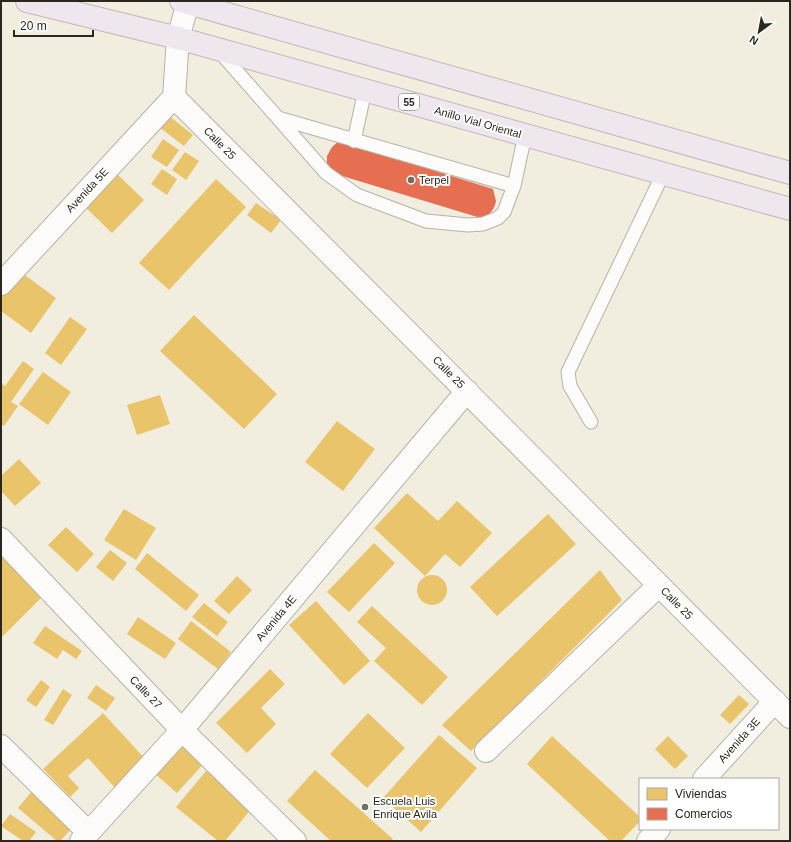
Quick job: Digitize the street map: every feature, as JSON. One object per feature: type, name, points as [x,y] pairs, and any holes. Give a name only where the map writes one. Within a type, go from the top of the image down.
[{"type":"highway","name":"Anillo Vial Oriental","points":[[27,1],[178,38],[218,51],[365,90],[790,209]]},
{"type":"highway","points":[[184,2],[790,173]]},
{"type":"street","points":[[174,97],[178,38],[184,2]]},
{"type":"street","name":"Avenida 5E","points":[[1,284],[174,97]]},
{"type":"street","name":"Calle 25","points":[[174,97],[790,717]]},
{"type":"street","name":"Avenida 4E","points":[[85,837],[182,730],[467,391]]},
{"type":"street","name":"Calle 27","points":[[1,539],[182,730],[296,841]]},
{"type":"street","points":[[486,751],[659,585]]},
{"type":"street","name":"Avenida 3E","points":[[705,778],[775,701]]},
{"type":"street","points":[[1,746],[85,837]]},
{"type":"street","points":[[648,841],[658,830]]},
{"type":"lane","points":[[218,51],[278,118],[313,160],[342,186],[375,203],[426,221],[468,225],[483,224],[498,218],[504,212],[514,186],[525,135]]},
{"type":"lane","points":[[354,142],[365,90]]},
{"type":"lane","points":[[278,118],[354,142],[514,186]]},
{"type":"lane","points":[[591,422],[570,386],[568,372],[663,174]]},
{"type":"building: Viviendas","points":[[168,115],[193,135],[184,146],[159,127]]},
{"type":"building: Viviendas","points":[[163,139],[179,150],[167,167],[151,157]]},
{"type":"building: Viviendas","points":[[185,152],[199,161],[186,180],[172,170]]},
{"type":"building: Viviendas","points":[[162,169],[177,179],[167,195],[151,184]]},
{"type":"building: Viviendas","points":[[113,170],[144,200],[112,233],[81,203]]},
{"type":"building: Viviendas","points":[[216,179],[246,207],[169,290],[139,263]]},
{"type":"building: Viviendas","points":[[256,203],[281,220],[271,233],[247,215]]},
{"type":"building: Viviendas","points":[[18,270],[56,298],[31,333],[1,311],[1,293]]},
{"type":"building: Viviendas","points":[[194,315],[277,394],[244,429],[160,351]]},
{"type":"building: Viviendas","points":[[70,317],[87,329],[61,365],[45,353]]},
{"type":"building: Viviendas","points":[[23,361],[34,369],[11,402],[18,406],[4,426],[1,424],[1,383],[5,386]]},
{"type":"building: Viviendas","points":[[43,372],[71,392],[48,425],[19,404]]},
{"type":"building: Viviendas","points":[[160,395],[170,424],[137,435],[127,405]]},
{"type":"building: Viviendas","points":[[337,421],[375,449],[343,491],[305,462]]},
{"type":"building: Viviendas","points":[[19,459],[41,483],[15,506],[1,491],[1,476]]},
{"type":"building: Viviendas","points":[[407,493],[438,521],[457,501],[492,533],[460,567],[445,554],[425,576],[374,528]]},
{"type":"building: Viviendas","points":[[124,509],[156,528],[136,560],[104,540]]},
{"type":"building: Viviendas","points":[[548,514],[576,544],[497,616],[470,587]]},
{"type":"building: Viviendas","points":[[66,527],[94,554],[77,572],[48,545]]},
{"type":"building: Viviendas","points":[[374,543],[395,563],[349,612],[327,592]]},
{"type":"building: Viviendas","points":[[1,547],[47,592],[1,638]]},
{"type":"building: Viviendas","points":[[110,550],[127,563],[113,581],[96,567]]},
{"type":"building: Viviendas","points":[[147,553],[199,595],[186,611],[135,569]]},
{"type":"building: Viviendas","points":[[600,570],[622,600],[471,751],[442,725]]},
{"type":"building: Viviendas","points":[[432,575],[442,580],[447,590],[442,600],[432,605],[422,600],[417,590],[422,580]]},
{"type":"building: Viviendas","points":[[237,576],[252,590],[229,614],[214,601]]},
{"type":"building: Viviendas","points":[[316,601],[370,661],[344,685],[289,625]]},
{"type":"building: Viviendas","points":[[204,603],[228,622],[217,636],[192,617]]},
{"type":"building: Viviendas","points":[[372,606],[448,677],[422,705],[374,661],[386,648],[357,622]]},
{"type":"building: Viviendas","points":[[138,617],[176,643],[165,659],[127,634]]},
{"type":"building: Viviendas","points":[[191,621],[231,652],[218,669],[178,639]]},
{"type":"building: Viviendas","points":[[45,626],[82,651],[76,659],[63,650],[57,659],[33,643]]},
{"type":"building: Viviendas","points":[[270,669],[285,684],[261,708],[276,724],[247,753],[216,723]]},
{"type":"building: Viviendas","points":[[41,680],[50,687],[36,707],[26,700]]},
{"type":"building: Viviendas","points":[[96,685],[115,698],[106,711],[87,698]]},
{"type":"building: Viviendas","points":[[63,689],[72,695],[53,725],[44,720]]},
{"type":"building: Viviendas","points":[[739,695],[749,704],[730,724],[720,715]]},
{"type":"building: Viviendas","points":[[103,713],[147,761],[117,790],[88,758],[68,776],[79,788],[70,797],[43,769]]},
{"type":"building: Viviendas","points":[[368,713],[405,748],[367,788],[330,754]]},
{"type":"building: Viviendas","points":[[439,735],[477,768],[421,832],[383,798]]},
{"type":"building: Viviendas","points":[[552,736],[639,816],[639,822],[621,841],[610,841],[527,764]]},
{"type":"building: Viviendas","points":[[668,736],[688,756],[675,769],[655,749]]},
{"type":"building: Viviendas","points":[[184,740],[206,761],[177,793],[154,773]]},
{"type":"building: Viviendas","points":[[315,770],[393,839],[391,841],[331,841],[287,801]]},
{"type":"building: Viviendas","points":[[206,771],[252,808],[225,841],[218,841],[176,807]]},
{"type":"building: Viviendas","points":[[33,790],[74,826],[60,841],[57,841],[18,808]]},
{"type":"building: Viviendas","points":[[10,814],[36,832],[29,841],[23,841],[1,826]]},
{"type":"building: Comercios","name":"Terpel","points":[[339,141],[493,189],[496,201],[495,205],[492,211],[484,219],[329,172],[327,167],[327,156],[332,147]]},
{"type":"place","name":"Terpel","points":[[411,180]]},
{"type":"place","name":"Escuela Luis Enrique Avila","points":[[365,807]]}]
